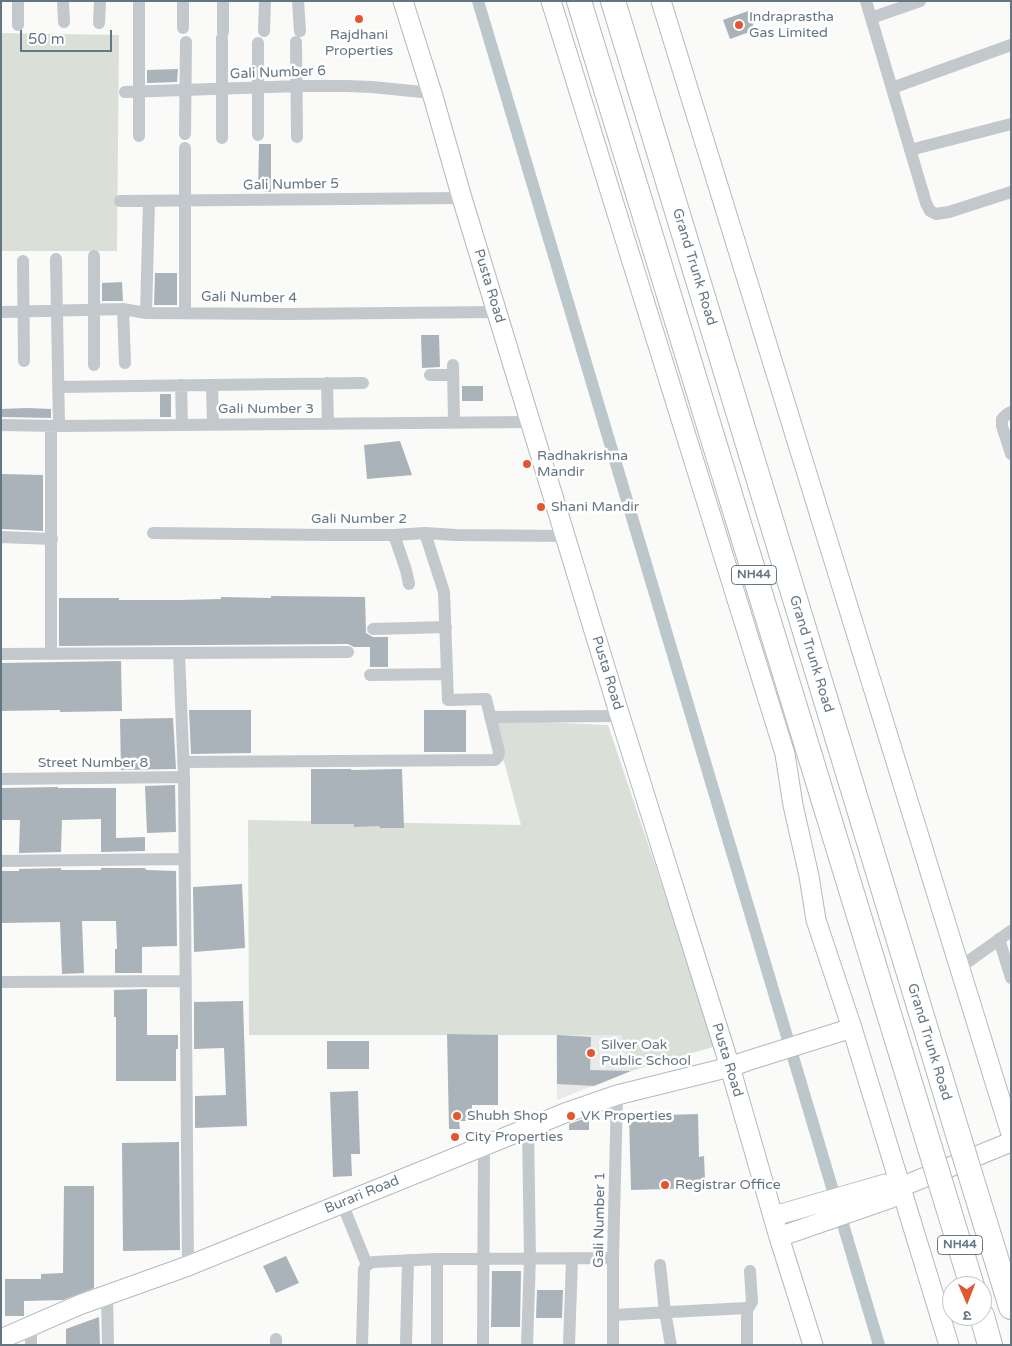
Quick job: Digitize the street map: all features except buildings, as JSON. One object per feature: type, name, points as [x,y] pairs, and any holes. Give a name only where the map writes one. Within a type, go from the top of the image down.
[{"type":"highway","name":"NH44","points":[[579,1],[969,1276]]},
{"type":"highway","name":"Grand Trunk Road","points":[[613,1],[1011,1307]]},
{"type":"highway","points":[[985,1326],[990,1345]]},
{"type":"main road","name":"Pusta Road","points":[[403,1],[620,716],[738,1064],[779,1237],[813,1345]]},
{"type":"main road","points":[[551,1],[785,754],[816,920],[852,1028],[898,1188],[949,1345]]},
{"type":"main road","points":[[661,1],[1011,1134]]},
{"type":"main road","points":[[785,754],[786,714],[790,695]]},
{"type":"main road","name":"Burari Road","points":[[1,1339],[31,1336],[107,1294],[188,1266],[565,1113],[617,1095],[738,1064],[852,1028]]},
{"type":"main road","points":[[779,1237],[891,1198],[898,1188],[1011,1142]]},
{"type":"main road","points":[[774,1216],[885,1184],[898,1188]]},
{"type":"street","points":[[18,1],[18,25]]},
{"type":"street","points":[[63,1],[64,22]]},
{"type":"street","points":[[100,1],[100,23]]},
{"type":"street","points":[[138,1],[139,136]]},
{"type":"street","points":[[183,1],[183,28]]},
{"type":"street","points":[[222,138],[223,1]]},
{"type":"street","points":[[264,31],[265,1]]},
{"type":"street","points":[[297,137],[298,1]]},
{"type":"street","points":[[866,1],[926,204],[930,211],[936,214],[949,212],[1011,192]]},
{"type":"street","points":[[871,18],[920,1]]},
{"type":"street","points":[[185,134],[186,42]]},
{"type":"street","points":[[258,43],[258,135]]},
{"type":"street","points":[[892,88],[1011,45]]},
{"type":"street","name":"Gali Number 6","points":[[126,92],[346,86],[432,93]]},
{"type":"street","points":[[910,150],[1011,124]]},
{"type":"street","points":[[184,148],[185,312]]},
{"type":"street","name":"Gali Number 5","points":[[120,201],[462,198]]},
{"type":"street","points":[[146,313],[149,201]]},
{"type":"street","points":[[94,256],[94,365]]},
{"type":"street","points":[[51,654],[52,539],[58,387],[56,259]]},
{"type":"street","points":[[23,261],[24,361]]},
{"type":"street","points":[[123,309],[125,363]]},
{"type":"street","name":"Gali Number 4","points":[[1,312],[123,309],[146,313],[497,312]]},
{"type":"street","points":[[430,375],[453,370],[454,422]]},
{"type":"street","points":[[58,387],[363,382]]},
{"type":"street","points":[[327,383],[328,424]]},
{"type":"street","points":[[181,385],[182,425]]},
{"type":"street","points":[[212,385],[213,425]]},
{"type":"street","points":[[1011,412],[1002,419],[1002,426],[1011,454]]},
{"type":"street","name":"Gali Number 3","points":[[1,426],[530,422]]},
{"type":"street","name":"Gali Number 2","points":[[153,533],[394,535],[425,533],[566,536]]},
{"type":"street","points":[[184,762],[494,760],[498,757],[486,699],[448,700],[444,592],[425,533]]},
{"type":"street","points":[[394,535],[409,584]]},
{"type":"street","points":[[1,537],[52,539]]},
{"type":"street","points":[[373,629],[446,627]]},
{"type":"street","points":[[1,654],[348,652]]},
{"type":"street","points":[[179,653],[184,762],[188,1266]]},
{"type":"street","points":[[370,675],[447,674]]},
{"type":"street","points":[[490,718],[620,716]]},
{"type":"street","name":"Street Number 8","points":[[1,779],[184,777]]},
{"type":"street","points":[[1,861],[185,858]]},
{"type":"street","points":[[959,968],[1011,931]]},
{"type":"street","points":[[999,939],[1011,978]]},
{"type":"street","points":[[1,982],[186,981]]},
{"type":"street","name":"Gali Number 1","points":[[613,1345],[617,1095]]},
{"type":"street","points":[[527,1345],[530,1258],[528,1128]]},
{"type":"street","points":[[483,1345],[484,1145]]},
{"type":"street","points":[[342,1203],[367,1265]]},
{"type":"street","points":[[362,1345],[363,1279],[364,1269],[367,1265],[382,1261],[437,1259],[613,1258]]},
{"type":"street","points":[[437,1259],[437,1345]]},
{"type":"street","points":[[570,1345],[572,1259]]},
{"type":"street","points":[[406,1345],[408,1260]]},
{"type":"street","points":[[660,1265],[671,1345]]},
{"type":"street","points":[[613,1315],[746,1308],[752,1302],[750,1271]]},
{"type":"street","points":[[107,1294],[108,1345]]},
{"type":"street","points":[[746,1308],[747,1345]]},
{"type":"shaded area","points":[[1,33],[119,35],[117,251],[1,251]]},
{"type":"shaded area","points":[[493,720],[608,725],[716,1046],[631,1071],[621,1035],[249,1035],[248,820],[521,825]]},
{"type":"shaded area","name":"Silver Oak Public School","points":[[556,1034],[621,1035],[631,1071],[557,1100]]},
{"type":"waterway","points":[[478,1],[879,1345]]},
{"type":"place","name":"Rajdhani Properties","points":[[359,19]]},
{"type":"place","name":"Indraprastha Gas Limited","points":[[739,25]]},
{"type":"place","name":"Radhakrishna Mandir","points":[[527,464]]},
{"type":"place","name":"Shani Mandir","points":[[541,507]]},
{"type":"place","name":"Silver Oak Public School","points":[[591,1053]]},
{"type":"place","name":"Shubh Shop","points":[[457,1116]]},
{"type":"place","name":"VK Properties","points":[[571,1116]]},
{"type":"place","name":"City Properties","points":[[455,1137]]},
{"type":"place","name":"Registrar Office","points":[[665,1185]]}]
